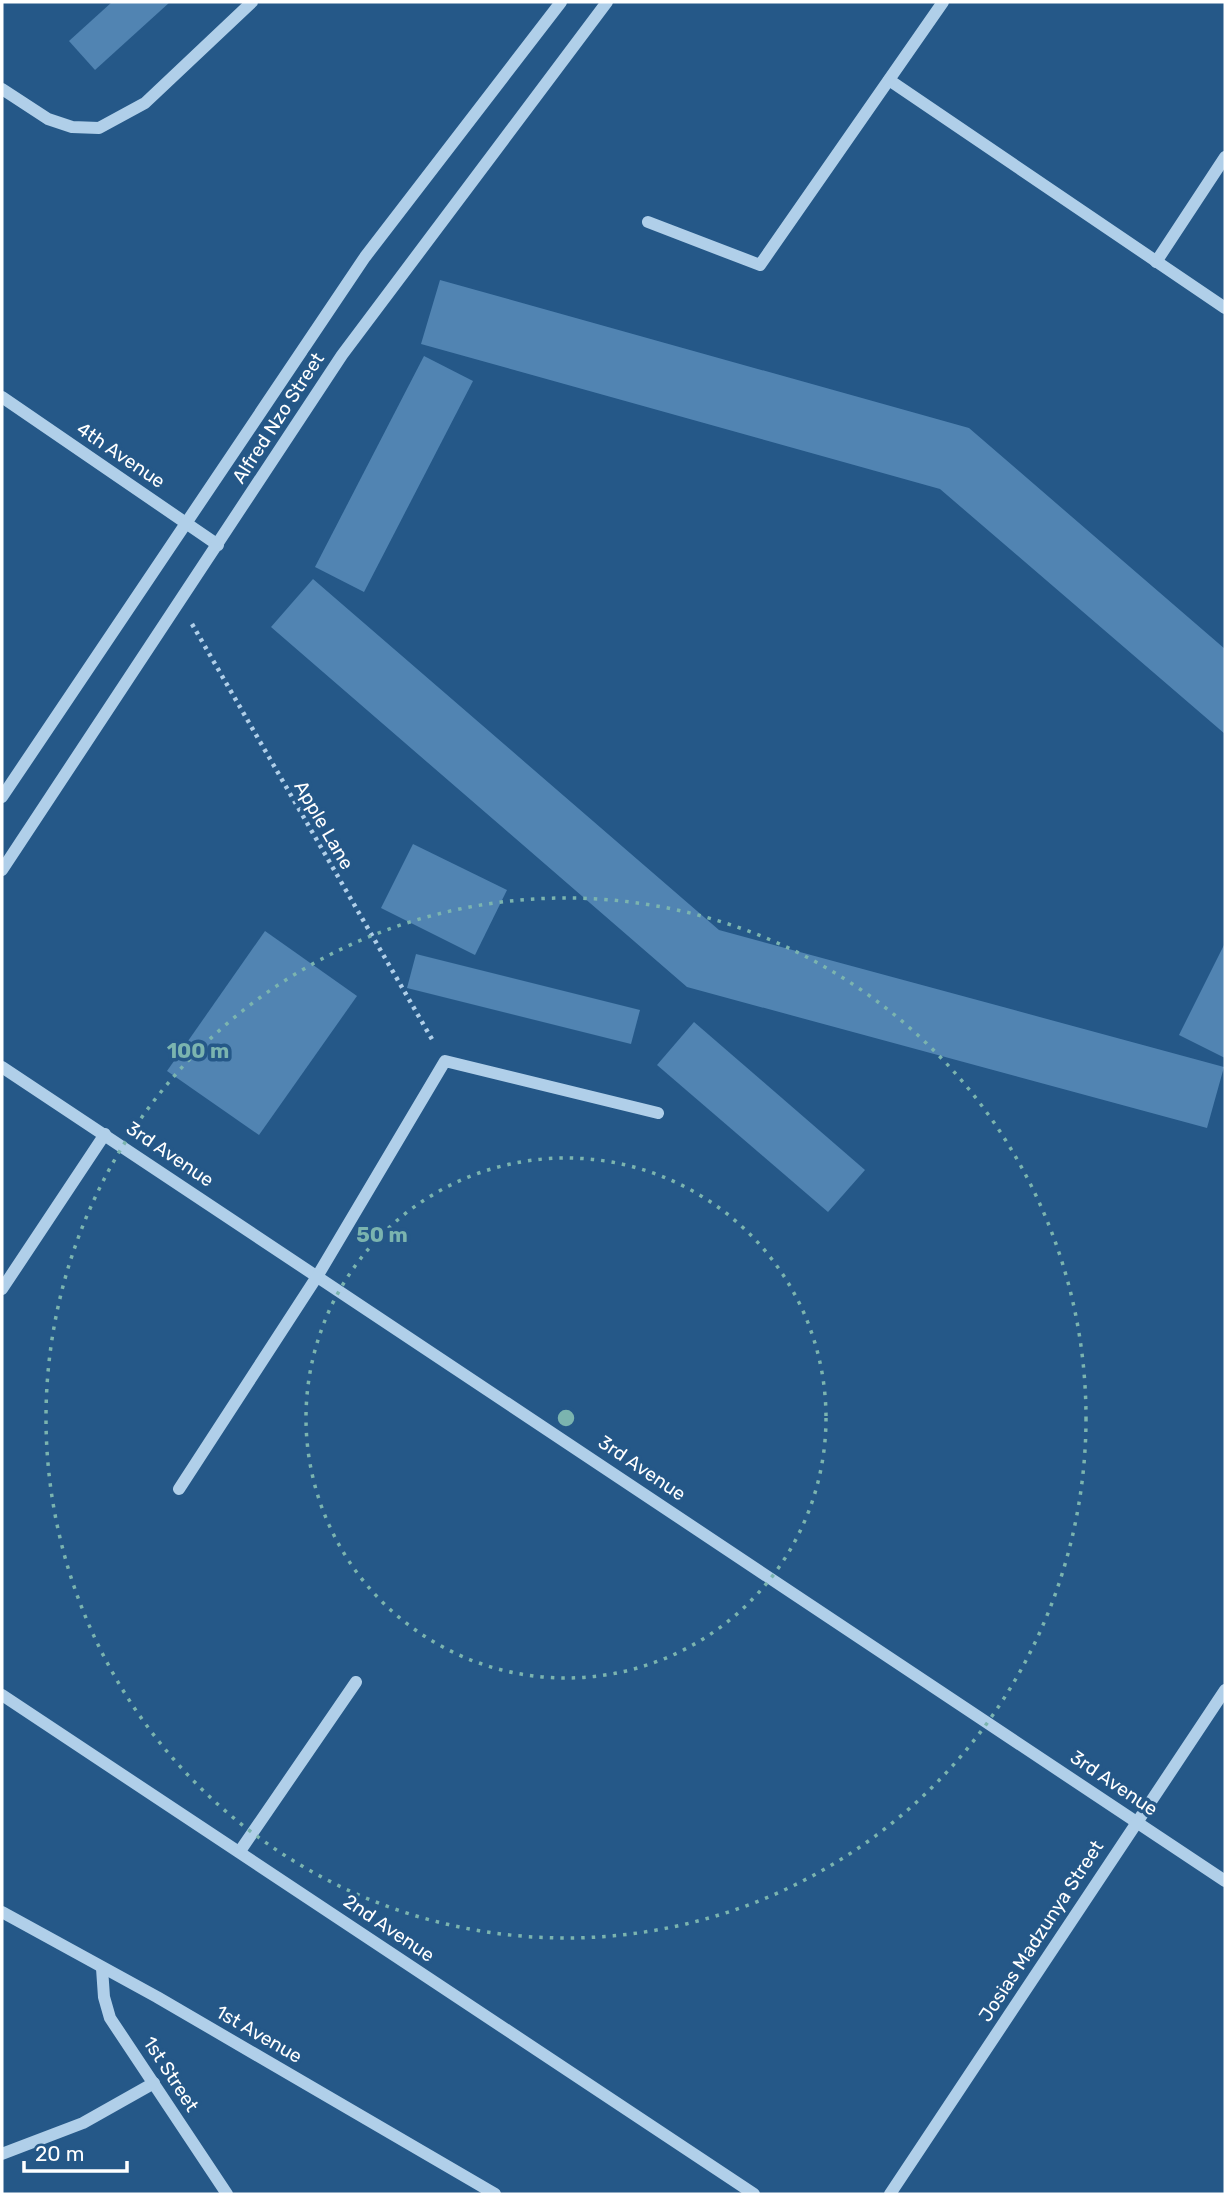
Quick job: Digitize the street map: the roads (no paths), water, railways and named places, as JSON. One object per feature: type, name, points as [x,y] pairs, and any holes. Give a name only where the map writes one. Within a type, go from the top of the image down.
[{"type":"street","points":[[2,89],[48,119],[72,127],[99,128],[145,103],[252,2]]},
{"type":"street","name":"Alfred Nzo Street","points":[[2,797],[365,257],[561,2]]},
{"type":"street","name":"Alfred Nzo Street","points":[[2,870],[342,355],[607,2]]},
{"type":"street","points":[[648,222],[761,265],[943,2]]},
{"type":"street","points":[[889,80],[1225,308]]},
{"type":"street","points":[[1156,261],[1225,157]]},
{"type":"street","name":"4th Avenue","points":[[2,397],[218,545]]},
{"type":"street","points":[[179,1489],[318,1275],[445,1061],[658,1113]]},
{"type":"street","name":"3rd Avenue","points":[[2,1067],[1225,1881]]},
{"type":"street","points":[[2,1289],[105,1134]]},
{"type":"street","points":[[240,1851],[356,1682]]},
{"type":"street","name":"Josias Madzunya Street","points":[[890,2194],[1225,1690]]},
{"type":"street","name":"2nd Avenue","points":[[2,1695],[754,2194]]},
{"type":"street","name":"1st Avenue","points":[[2,1912],[495,2194]]},
{"type":"street","name":"1st Street","points":[[102,1968],[104,1997],[110,2018],[227,2194]]},
{"type":"street","points":[[2,2154],[83,2123],[154,2082]]}]
